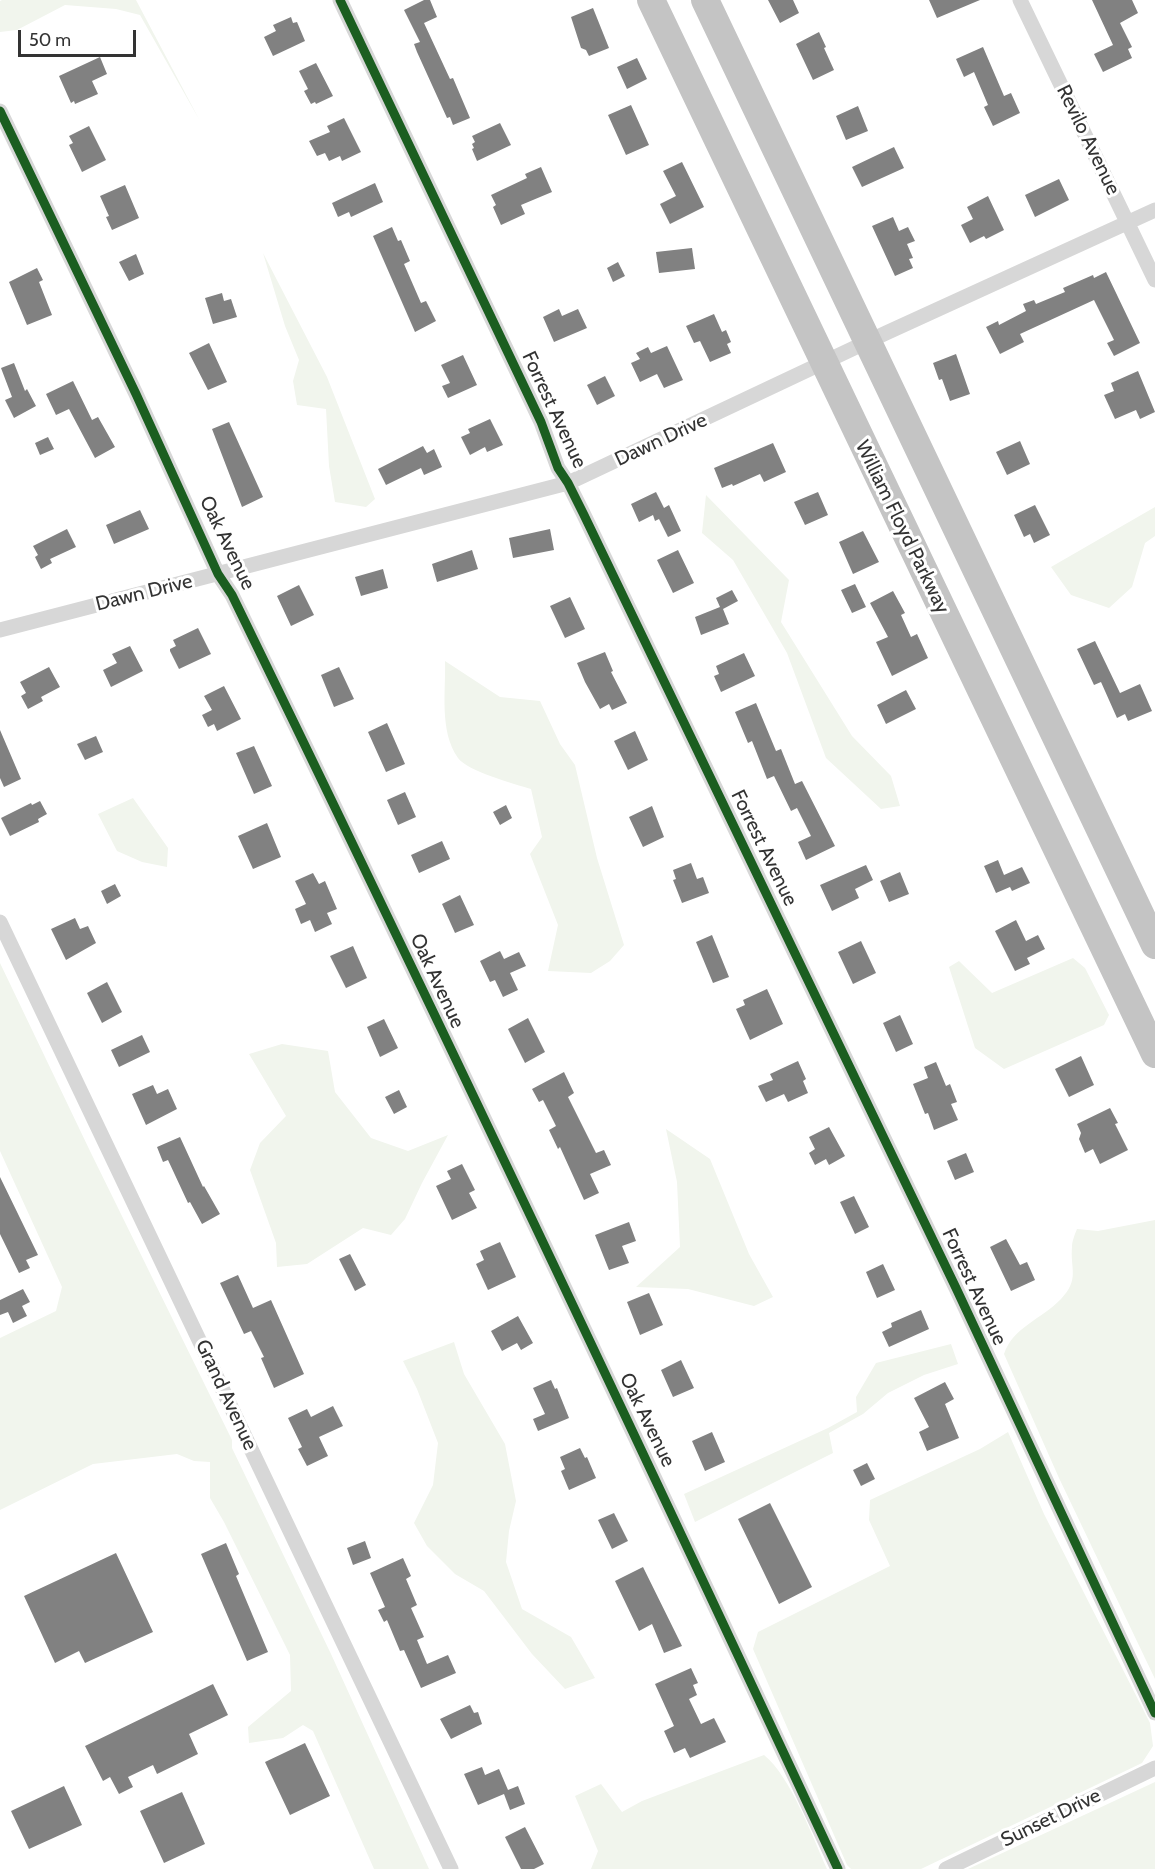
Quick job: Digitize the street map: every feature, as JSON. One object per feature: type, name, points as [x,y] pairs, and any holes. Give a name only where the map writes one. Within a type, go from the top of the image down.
[{"type":"highway","name":"William Floyd Parkway","points":[[651,0],[1155,1054]]},
{"type":"highway","points":[[705,0],[1155,945]]},
{"type":"street","name":"Forrest Avenue","points":[[340,0],[541,422],[558,468],[568,483],[956,1288],[1155,1713]]},
{"type":"street","name":"Revilo Avenue","points":[[1020,0],[1155,280]]},
{"type":"street","name":"Oak Avenue","points":[[0,111],[141,404],[218,574],[232,596],[314,764],[673,1515],[838,1869]]},
{"type":"street","name":"Dawn Drive","points":[[0,630],[568,483],[1155,210]]},
{"type":"street","name":"Grand Avenue","points":[[0,922],[451,1869]]},
{"type":"street","name":"Sunset Drive","points":[[946,1869],[1155,1768]]},
{"type":"shaded area","points":[[2,0],[136,0],[200,121],[140,15],[116,9],[65,5],[17,30],[0,32],[0,1]]},
{"type":"shaded area","points":[[263,253],[327,377],[375,499],[366,507],[335,502],[329,466],[326,409],[297,405],[293,381],[299,360],[285,326]]},
{"type":"shaded area","points":[[706,495],[789,580],[781,622],[852,736],[891,776],[900,806],[881,809],[826,758],[787,653],[733,560],[702,533]]},
{"type":"shaded area","points":[[1155,507],[1155,536],[1145,543],[1132,587],[1109,608],[1071,595],[1051,567]]},
{"type":"shaded area","points":[[445,661],[500,697],[540,701],[560,744],[575,765],[597,858],[624,945],[610,961],[591,973],[548,971],[558,925],[530,854],[542,837],[531,789],[471,768],[458,758],[448,736],[446,723]]},
{"type":"shaded area","points":[[133,798],[168,848],[167,867],[142,862],[117,851],[98,814]]},
{"type":"shaded area","points":[[1073,958],[1085,968],[1109,1015],[1104,1025],[1004,1069],[975,1048],[949,967],[959,961],[992,993]]},
{"type":"shaded area","points":[[0,963],[232,1440],[232,1448],[331,1654],[429,1869],[374,1869],[313,1731],[303,1725],[283,1738],[249,1743],[248,1727],[291,1691],[290,1655],[210,1498],[210,1462],[194,1461],[177,1454],[93,1464],[0,1510],[0,1338],[56,1311],[62,1287],[0,1151]]},
{"type":"shaded area","points":[[282,1044],[328,1051],[335,1092],[371,1138],[408,1151],[448,1135],[405,1219],[391,1235],[363,1228],[307,1264],[277,1267],[276,1243],[250,1170],[260,1143],[286,1116],[249,1054]]},
{"type":"shaded area","points":[[666,1129],[710,1159],[749,1254],[773,1297],[754,1306],[688,1289],[636,1287],[680,1247],[677,1182]]},
{"type":"shaded area","points":[[1155,1220],[1155,1679],[1059,1478],[1004,1354],[1008,1345],[1021,1330],[1053,1306],[1067,1292],[1073,1274],[1072,1245],[1077,1229],[1098,1231]]},
{"type":"shaded area","points":[[454,1342],[464,1374],[505,1444],[516,1501],[509,1531],[506,1562],[522,1609],[571,1637],[595,1678],[565,1689],[532,1654],[484,1591],[455,1574],[427,1546],[414,1523],[433,1485],[438,1443],[417,1389],[403,1361]]},
{"type":"shaded area","points":[[951,1344],[958,1364],[924,1375],[888,1393],[863,1414],[829,1433],[833,1453],[695,1522],[684,1494],[828,1428],[857,1412],[856,1397],[876,1363]]},
{"type":"shaded area","points":[[1008,1432],[1044,1514],[1150,1723],[1153,1746],[1142,1763],[921,1869],[851,1869],[847,1865],[753,1649],[758,1632],[890,1566],[869,1520],[870,1500],[980,1449]]},
{"type":"shaded area","points":[[764,1755],[774,1765],[792,1792],[827,1869],[591,1869],[598,1851],[575,1796],[601,1784],[622,1812],[642,1801]]},
{"type":"shaded area","points":[[1155,1782],[1155,1869],[968,1869]]},
{"type":"building","points":[[424,0],[430,0],[437,17],[424,23],[450,79],[453,78],[470,118],[453,125],[450,117],[447,118],[417,52],[414,44],[420,42],[404,10]]},
{"type":"building","points":[[768,0],[793,0],[799,13],[780,23]]},
{"type":"building","points":[[929,0],[980,0],[937,18]]},
{"type":"building","points":[[1092,0],[1132,0],[1138,13],[1120,23],[1132,47],[1128,49],[1132,58],[1103,72],[1094,54],[1113,45]]},
{"type":"building","points":[[593,8],[609,48],[589,56],[586,50],[581,48],[571,17]]},
{"type":"building","points":[[291,17],[293,23],[297,22],[305,41],[273,56],[264,37],[276,31],[273,25]]},
{"type":"building","points":[[819,32],[834,70],[813,80],[796,44]]},
{"type":"building","points":[[983,47],[1004,96],[1011,93],[1020,113],[993,126],[984,107],[988,105],[974,72],[964,77],[956,59]]},
{"type":"building","points":[[100,57],[107,74],[92,81],[98,94],[75,104],[74,101],[71,103],[59,76]]},
{"type":"building","points":[[637,58],[647,79],[627,89],[617,67]]},
{"type":"building","points":[[316,63],[333,96],[311,104],[304,91],[308,89],[299,71]]},
{"type":"building","points":[[631,105],[649,145],[626,155],[608,115]]},
{"type":"building","points":[[858,106],[868,131],[846,140],[836,116]]},
{"type":"building","points":[[344,118],[361,152],[342,161],[340,156],[329,161],[325,153],[317,156],[309,141],[330,132],[327,126]]},
{"type":"building","points":[[500,123],[511,145],[477,161],[472,149],[474,148],[472,144],[475,142],[472,136]]},
{"type":"building","points":[[89,126],[106,160],[82,172],[69,145],[73,143],[69,136]]},
{"type":"building","points":[[894,147],[904,168],[862,187],[852,167]]},
{"type":"building","points":[[682,162],[704,207],[670,224],[660,204],[676,196],[663,171]]},
{"type":"building","points":[[541,167],[552,192],[521,205],[525,214],[501,225],[493,207],[496,205],[491,195],[527,178],[525,174]]},
{"type":"building","points":[[1059,179],[1069,200],[1035,217],[1025,195]]},
{"type":"building","points":[[375,183],[383,202],[351,217],[349,212],[338,217],[332,203]]},
{"type":"building","points":[[125,185],[139,218],[112,230],[106,217],[109,216],[100,196]]},
{"type":"building","points":[[988,196],[1004,230],[986,239],[984,236],[970,243],[961,225],[973,219],[967,207]]},
{"type":"building","points":[[893,217],[899,231],[908,227],[915,241],[907,244],[913,258],[909,259],[913,268],[895,276],[872,226]]},
{"type":"building","points":[[392,227],[398,241],[401,240],[410,261],[404,264],[421,303],[426,301],[436,321],[415,332],[373,236]]},
{"type":"building","points":[[692,248],[695,269],[659,273],[656,252]]},
{"type":"building","points":[[136,254],[144,274],[129,281],[119,262]]},
{"type":"building","points":[[618,262],[625,276],[613,282],[607,268]]},
{"type":"building","points":[[37,268],[43,280],[39,282],[52,315],[27,325],[9,282]]},
{"type":"building","points":[[1106,272],[1140,343],[1114,356],[1107,343],[1114,340],[1094,300],[1020,334],[1024,342],[1000,354],[986,327],[998,321],[999,325],[1026,311],[1023,304],[1034,300],[1036,304],[1065,292],[1063,288]]},
{"type":"building","points":[[222,293],[224,301],[231,299],[237,317],[213,324],[205,298]]},
{"type":"building","points":[[559,309],[562,316],[578,309],[587,328],[554,342],[543,317]]},
{"type":"building","points":[[714,314],[722,332],[726,330],[731,342],[727,344],[731,353],[710,362],[700,341],[694,343],[686,326]]},
{"type":"building","points":[[209,343],[227,382],[208,390],[189,353]]},
{"type":"building","points":[[667,346],[683,380],[664,388],[657,374],[640,382],[631,363],[640,359],[636,353],[648,347],[651,353]]},
{"type":"building","points":[[956,354],[970,394],[950,401],[933,363]]},
{"type":"building","points":[[463,355],[477,385],[448,398],[442,386],[450,383],[441,365]]},
{"type":"building","points":[[14,363],[25,391],[27,389],[36,406],[14,418],[5,400],[12,397],[1,368]]},
{"type":"building","points":[[1138,371],[1155,412],[1140,419],[1136,410],[1115,419],[1104,395],[1114,391],[1111,383]]},
{"type":"building","points":[[605,376],[615,396],[597,405],[587,385]]},
{"type":"building","points":[[73,381],[92,420],[98,417],[115,447],[95,458],[69,409],[56,415],[46,394]]},
{"type":"building","points":[[490,419],[503,445],[487,452],[485,447],[470,455],[461,437],[470,433],[468,429]]},
{"type":"building","points":[[229,422],[263,497],[242,507],[212,429]]},
{"type":"building","points":[[48,437],[54,449],[40,455],[35,443]]},
{"type":"building","points":[[1020,441],[1030,464],[1007,475],[996,452]]},
{"type":"building","points":[[773,443],[786,472],[764,482],[760,474],[733,486],[732,484],[722,488],[714,468]]},
{"type":"building","points":[[423,446],[427,453],[434,449],[442,467],[424,475],[421,468],[386,485],[378,469]]},
{"type":"building","points":[[656,492],[664,508],[669,505],[681,531],[668,537],[659,519],[655,521],[653,515],[639,522],[631,504]]},
{"type":"building","points":[[818,492],[828,515],[805,525],[794,502]]},
{"type":"building","points":[[1035,505],[1050,535],[1034,543],[1030,534],[1024,537],[1014,515]]},
{"type":"building","points":[[140,510],[149,529],[114,544],[106,525]]},
{"type":"building","points":[[67,529],[76,547],[50,559],[52,563],[41,569],[33,546]]},
{"type":"building","points":[[550,529],[554,550],[513,558],[509,538]]},
{"type":"building","points":[[863,531],[879,562],[853,574],[839,542]]},
{"type":"building","points":[[472,550],[478,569],[437,582],[432,564]]},
{"type":"building","points":[[678,550],[694,583],[673,593],[657,560]]},
{"type":"building","points":[[383,569],[388,588],[361,596],[355,577]]},
{"type":"building","points":[[855,584],[866,607],[852,613],[841,590]]},
{"type":"building","points":[[299,585],[314,615],[291,626],[277,596]]},
{"type":"building","points":[[732,590],[738,601],[723,609],[729,624],[701,635],[695,617],[720,607],[716,598]]},
{"type":"building","points":[[893,591],[905,613],[901,615],[911,637],[917,634],[928,658],[892,676],[876,642],[888,637],[870,603]]},
{"type":"building","points":[[570,597],[585,629],[565,638],[550,606]]},
{"type":"building","points":[[198,628],[211,654],[179,669],[170,651],[176,646],[173,640]]},
{"type":"building","points":[[1095,641],[1120,693],[1140,684],[1152,711],[1128,721],[1125,714],[1117,718],[1101,682],[1094,685],[1077,649]]},
{"type":"building","points":[[130,646],[143,671],[111,687],[103,670],[117,663],[112,654]]},
{"type":"building","points":[[605,652],[613,671],[611,672],[627,703],[612,710],[609,704],[600,709],[577,663]]},
{"type":"building","points":[[744,653],[755,676],[721,692],[714,676],[719,674],[716,666]]},
{"type":"building","points":[[49,667],[60,687],[41,697],[43,701],[28,709],[21,696],[26,693],[20,682]]},
{"type":"building","points":[[339,667],[354,699],[334,707],[321,675]]},
{"type":"building","points":[[224,686],[241,719],[217,731],[214,724],[208,727],[202,715],[212,710],[204,696]]},
{"type":"building","points":[[906,690],[916,709],[886,724],[877,705]]},
{"type":"building","points":[[756,703],[776,751],[781,749],[795,784],[802,781],[835,846],[806,860],[798,842],[811,836],[797,808],[791,811],[774,776],[767,779],[752,741],[748,743],[735,712]]},
{"type":"building","points":[[387,723],[405,764],[386,772],[368,732]]},
{"type":"building","points":[[0,730],[21,779],[4,787],[0,778]]},
{"type":"building","points":[[635,731],[648,760],[628,770],[614,741]]},
{"type":"building","points":[[96,736],[103,752],[85,760],[77,744]]},
{"type":"building","points":[[254,746],[272,786],[254,794],[236,753]]},
{"type":"building","points":[[405,792],[416,817],[398,825],[387,800]]},
{"type":"building","points":[[40,801],[47,814],[38,819],[39,822],[10,836],[1,818]]},
{"type":"building","points":[[506,805],[512,818],[500,825],[493,812]]},
{"type":"building","points":[[652,806],[664,837],[643,847],[629,817]]},
{"type":"building","points":[[267,823],[281,857],[253,869],[238,836]]},
{"type":"building","points":[[442,841],[450,859],[419,873],[411,855]]},
{"type":"building","points":[[998,860],[1004,875],[1022,867],[1030,883],[1012,891],[1010,887],[996,893],[984,866]]},
{"type":"building","points":[[691,863],[697,879],[703,877],[709,893],[682,903],[673,880],[676,879],[673,870]]},
{"type":"building","points":[[866,865],[873,880],[855,889],[859,898],[832,911],[820,885]]},
{"type":"building","points":[[900,872],[909,894],[889,902],[880,881]]},
{"type":"building","points":[[313,873],[319,884],[325,881],[337,909],[327,913],[332,924],[315,932],[310,920],[301,924],[295,909],[306,904],[295,881]]},
{"type":"building","points":[[115,884],[121,896],[107,904],[101,891]]},
{"type":"building","points":[[460,895],[474,925],[455,933],[442,904]]},
{"type":"building","points":[[75,918],[80,929],[88,926],[96,943],[66,960],[51,929]]},
{"type":"building","points":[[1016,920],[1026,941],[1038,935],[1045,949],[1027,958],[1030,964],[1015,971],[995,931]]},
{"type":"building","points":[[712,935],[729,977],[713,983],[696,942]]},
{"type":"building","points":[[861,941],[876,973],[853,984],[838,952]]},
{"type":"building","points":[[353,946],[367,978],[346,988],[330,956]]},
{"type":"building","points":[[500,951],[504,959],[519,952],[526,966],[510,973],[518,990],[503,997],[495,980],[490,982],[480,961]]},
{"type":"building","points":[[107,982],[122,1012],[102,1023],[87,993]]},
{"type":"building","points":[[767,989],[783,1024],[750,1040],[736,1009],[745,1005],[743,1000]]},
{"type":"building","points":[[900,1015],[913,1044],[896,1052],[883,1023]]},
{"type":"building","points":[[528,1018],[545,1052],[525,1063],[508,1029]]},
{"type":"building","points":[[384,1019],[398,1048],[380,1057],[367,1027]]},
{"type":"building","points":[[142,1035],[150,1052],[119,1067],[111,1050]]},
{"type":"building","points":[[1081,1056],[1094,1085],[1069,1097],[1055,1069]]},
{"type":"building","points":[[798,1061],[806,1079],[803,1081],[808,1093],[788,1102],[784,1094],[766,1102],[758,1086],[773,1080],[770,1074]]},
{"type":"building","points":[[936,1062],[946,1086],[950,1084],[957,1102],[951,1104],[958,1120],[934,1130],[913,1084],[928,1078],[924,1067]]},
{"type":"building","points":[[564,1072],[574,1093],[568,1097],[596,1153],[604,1150],[611,1165],[590,1174],[599,1193],[584,1200],[560,1147],[558,1149],[549,1130],[556,1126],[543,1100],[539,1102],[532,1089]]},
{"type":"building","points":[[153,1085],[157,1094],[168,1089],[177,1109],[146,1125],[132,1094]]},
{"type":"building","points":[[399,1090],[407,1107],[394,1114],[385,1097]]},
{"type":"building","points":[[1110,1108],[1128,1150],[1100,1164],[1093,1149],[1085,1153],[1079,1139],[1081,1133],[1077,1124]]},
{"type":"building","points":[[829,1127],[845,1156],[829,1165],[826,1159],[815,1165],[809,1153],[815,1149],[809,1137]]},
{"type":"building","points":[[180,1137],[203,1187],[220,1214],[202,1224],[190,1202],[188,1203],[168,1160],[163,1162],[157,1147]]},
{"type":"building","points":[[966,1153],[974,1172],[955,1180],[947,1161]]},
{"type":"building","points":[[462,1164],[475,1190],[469,1193],[477,1208],[452,1220],[436,1186],[451,1179],[447,1171]]},
{"type":"building","points":[[0,1177],[38,1255],[26,1260],[30,1268],[19,1273],[0,1234]]},
{"type":"building","points":[[854,1196],[869,1227],[855,1234],[840,1202]]},
{"type":"building","points":[[629,1222],[636,1241],[622,1246],[629,1263],[609,1270],[595,1235]]},
{"type":"building","points":[[1006,1239],[1020,1265],[1027,1262],[1035,1280],[1011,1291],[990,1247]]},
{"type":"building","points":[[500,1242],[516,1277],[488,1290],[476,1264],[484,1260],[480,1251]]},
{"type":"building","points":[[350,1254],[366,1285],[355,1291],[339,1259]]},
{"type":"building","points":[[883,1264],[895,1290],[877,1298],[866,1272]]},
{"type":"building","points":[[238,1275],[253,1308],[271,1300],[304,1374],[274,1388],[261,1358],[264,1357],[251,1331],[244,1334],[220,1283]]},
{"type":"building","points":[[23,1289],[30,1302],[22,1306],[27,1316],[13,1323],[8,1312],[0,1315],[0,1300]]},
{"type":"building","points":[[649,1293],[663,1325],[640,1335],[627,1302]]},
{"type":"building","points":[[921,1310],[929,1329],[889,1347],[882,1332],[892,1327],[891,1323]]},
{"type":"building","points":[[518,1316],[533,1343],[521,1350],[517,1343],[502,1351],[491,1331]]},
{"type":"building","points":[[681,1360],[694,1388],[673,1397],[661,1370]]},
{"type":"building","points":[[551,1380],[555,1389],[557,1388],[569,1418],[538,1431],[533,1419],[545,1414],[533,1388]]},
{"type":"building","points":[[945,1382],[954,1399],[945,1404],[959,1438],[927,1451],[919,1432],[929,1427],[914,1398]]},
{"type":"building","points":[[333,1406],[343,1426],[319,1437],[328,1456],[307,1466],[298,1449],[302,1447],[288,1418],[307,1409],[311,1417]]},
{"type":"building","points":[[712,1432],[725,1462],[705,1471],[692,1441]]},
{"type":"building","points":[[580,1448],[585,1458],[587,1457],[596,1478],[569,1490],[561,1471],[565,1469],[560,1457]]},
{"type":"building","points":[[867,1463],[875,1479],[861,1486],[853,1470]]},
{"type":"building","points":[[770,1503],[812,1587],[779,1604],[738,1519]]},
{"type":"building","points":[[614,1513],[628,1541],[612,1549],[598,1520]]},
{"type":"building","points":[[365,1541],[371,1558],[353,1565],[347,1548]]},
{"type":"building","points":[[226,1543],[239,1574],[236,1576],[268,1652],[247,1661],[201,1554]]},
{"type":"building","points":[[116,1553],[153,1632],[85,1663],[79,1651],[55,1663],[24,1596]]},
{"type":"building","points":[[403,1558],[411,1576],[406,1579],[417,1605],[411,1608],[424,1637],[417,1640],[427,1664],[448,1655],[456,1673],[421,1688],[404,1650],[400,1651],[387,1620],[384,1622],[378,1610],[385,1607],[370,1573]]},
{"type":"building","points":[[643,1567],[682,1646],[664,1653],[652,1624],[639,1631],[615,1581]]},
{"type":"building","points":[[691,1668],[698,1683],[693,1685],[697,1695],[689,1699],[701,1724],[714,1718],[726,1742],[690,1758],[685,1748],[674,1753],[664,1731],[674,1726],[655,1684]]},
{"type":"building","points":[[213,1684],[228,1715],[189,1734],[198,1754],[157,1774],[153,1765],[128,1777],[133,1787],[119,1794],[110,1777],[103,1781],[85,1746]]},
{"type":"building","points":[[470,1705],[474,1713],[478,1712],[482,1724],[451,1739],[440,1719]]},
{"type":"building","points":[[305,1743],[330,1796],[290,1815],[265,1762]]},
{"type":"building","points":[[482,1767],[485,1775],[499,1769],[508,1790],[518,1786],[525,1804],[510,1810],[504,1794],[478,1805],[464,1774]]},
{"type":"building","points":[[64,1786],[82,1825],[29,1849],[11,1811]]},
{"type":"building","points":[[182,1792],[205,1844],[164,1863],[140,1811]]},
{"type":"building","points":[[525,1827],[544,1864],[534,1869],[521,1869],[505,1837]]},
{"type":"cycle path","points":[[340,0],[541,422],[558,468],[584,515],[956,1288],[1155,1713]]},
{"type":"cycle path","points":[[0,111],[136,394],[218,574],[232,595],[462,1072],[838,1869]]}]
